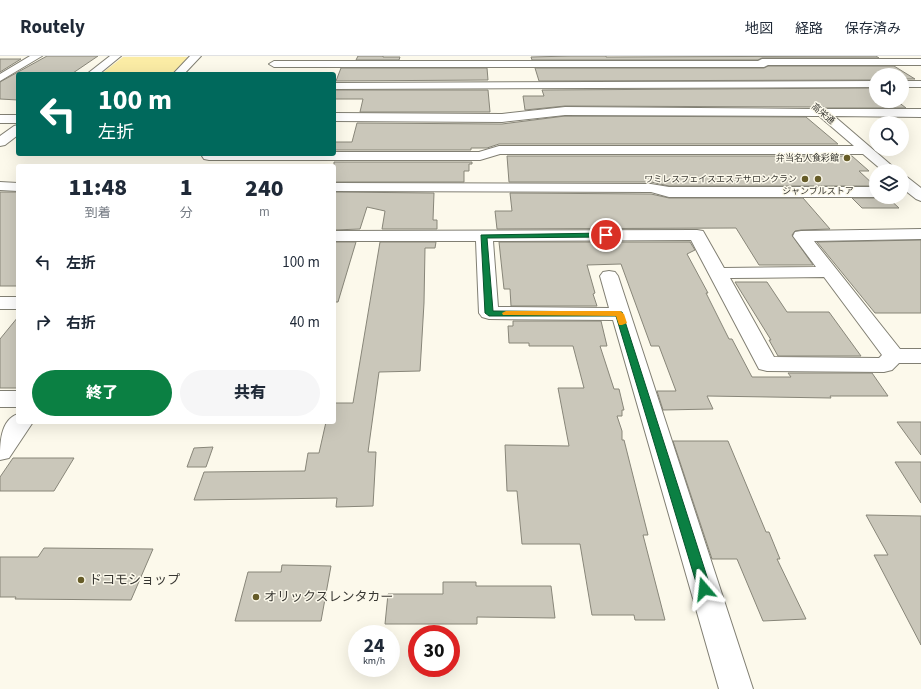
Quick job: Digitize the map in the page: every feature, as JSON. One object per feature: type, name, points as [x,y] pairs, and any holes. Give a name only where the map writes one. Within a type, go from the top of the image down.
[{"type":"street","points":[[16,72],[37,56]]},
{"type":"street","points":[[95,72],[116,56]]},
{"type":"street","points":[[180,72],[196,56]]},
{"type":"street","points":[[268,72],[277,60],[530,64],[761,61],[921,62]]},
{"type":"street","name":"高栄通","points":[[761,61],[882,164]]},
{"type":"street","points":[[530,64],[536,85]]},
{"type":"street","points":[[2,83],[16,72]]},
{"type":"street","points":[[336,86],[869,84]]},
{"type":"street","points":[[909,84],[921,84]]},
{"type":"street","points":[[336,117],[502,118],[565,111],[921,113]]},
{"type":"street","points":[[0,119],[16,119]]},
{"type":"street","points":[[0,142],[16,130]]},
{"type":"street","points":[[207,159],[480,156],[499,150],[865,150]]},
{"type":"street","points":[[909,177],[921,177]]},
{"type":"street","points":[[0,186],[16,186]]},
{"type":"street","points":[[336,187],[651,188],[669,192],[869,192]]},
{"type":"street","points":[[894,356],[801,236],[921,234]]},
{"type":"street","points":[[336,236],[697,235],[767,364],[884,365],[894,356],[921,356]]},
{"type":"street","points":[[484,236],[489,313],[620,314]]},
{"type":"street","points":[[718,273],[830,272]]},
{"type":"street","points":[[609,276],[736,689]]},
{"type":"street","points":[[0,303],[16,303]]},
{"type":"street","points":[[0,399],[16,399]]},
{"type":"street","points":[[0,451],[20,424]]},
{"type":"shaded area","points":[[123,57],[189,57],[174,72],[104,72]]},
{"type":"building","points":[[47,56],[98,56],[74,72],[18,72]]},
{"type":"building","points":[[358,56],[400,57],[399,60],[356,60]]},
{"type":"building","points":[[876,56],[879,58],[762,58],[758,60],[532,60],[531,57]]},
{"type":"building","points":[[0,59],[21,59],[0,72]]},
{"type":"building","points":[[768,66],[894,66],[897,68],[869,68],[869,80],[539,81],[535,68],[764,68]]},
{"type":"building","points":[[341,68],[487,68],[488,80],[336,81]]},
{"type":"building","points":[[16,73],[16,100],[0,99],[0,82]]},
{"type":"building","points":[[909,75],[915,79],[909,79]]},
{"type":"building","points":[[869,88],[869,108],[825,108],[816,103],[811,107],[565,106],[525,110],[523,96],[544,96],[542,90]]},
{"type":"building","points":[[336,90],[488,90],[490,112],[360,112],[363,99],[336,99]]},
{"type":"building","points":[[565,116],[806,117],[838,144],[499,144],[487,148],[471,148],[471,150],[336,150],[336,142],[352,142],[357,123],[502,124]]},
{"type":"building","points":[[507,156],[852,156],[869,171],[859,171],[869,180],[869,186],[669,186],[651,182],[509,182]]},
{"type":"building","points":[[334,162],[472,162],[472,164],[469,164],[469,171],[464,171],[464,182],[336,182],[336,164],[334,164]]},
{"type":"building","points":[[0,192],[16,192],[16,286],[0,286]]},
{"type":"building","points":[[336,192],[434,193],[433,220],[437,220],[437,229],[382,229],[385,211],[367,207],[360,229],[336,230]]},
{"type":"building","points":[[510,193],[651,194],[669,198],[803,198],[830,229],[801,230],[795,231],[792,235],[813,265],[759,265],[736,228],[497,229],[495,211],[512,211]]},
{"type":"building","points":[[852,198],[869,198],[869,204],[895,204],[899,208],[862,208]]},
{"type":"building","points":[[921,240],[921,313],[875,313],[817,242]]},
{"type":"building","points":[[336,242],[356,242],[338,302],[336,302]]},
{"type":"building","points":[[380,242],[436,242],[435,248],[425,248],[424,303],[420,371],[379,372],[368,452],[376,452],[373,506],[336,507],[337,498],[194,500],[204,472],[305,471],[308,453],[319,453],[326,424],[336,424],[336,403],[353,403]]},
{"type":"building","points":[[499,242],[690,242],[695,250],[687,254],[708,293],[706,293],[729,339],[732,339],[752,377],[791,377],[788,373],[872,373],[888,396],[830,396],[831,398],[707,396],[713,409],[663,410],[657,391],[676,391],[659,346],[651,346],[621,264],[587,265],[597,306],[511,306],[510,289],[504,289]]},
{"type":"building","points":[[735,282],[767,282],[787,312],[829,312],[861,356],[778,356],[769,340],[771,340]]},
{"type":"building","points":[[16,319],[16,388],[0,388],[0,339]]},
{"type":"building","points":[[513,321],[601,321],[607,346],[600,346],[614,389],[619,389],[624,410],[622,410],[622,416],[617,416],[622,431],[622,440],[624,440],[648,535],[643,535],[665,620],[635,620],[634,615],[592,615],[580,544],[522,544],[517,491],[507,491],[505,445],[569,446],[558,388],[584,388],[573,346],[529,346],[529,343],[509,343],[508,326],[513,326]]},
{"type":"building","points":[[897,422],[921,422],[921,455]]},
{"type":"building","points":[[673,441],[728,441],[766,532],[769,532],[780,559],[777,559],[806,619],[763,621],[737,559],[712,559]]},
{"type":"building","points":[[213,447],[206,467],[187,467],[194,448]]},
{"type":"building","points":[[13,458],[74,458],[54,491],[0,491],[0,477]]},
{"type":"building","points":[[895,462],[921,462],[921,503]]},
{"type":"building","points":[[866,515],[921,516],[921,645],[874,555],[888,555]]},
{"type":"building","points":[[44,548],[153,549],[131,600],[15,599],[16,597],[0,597],[0,557],[38,557]]},
{"type":"building","points":[[282,565],[331,566],[321,621],[235,621],[248,572],[281,572]]},
{"type":"building","points":[[443,582],[476,582],[476,586],[551,586],[555,618],[477,617],[477,624],[385,624],[388,594],[443,594]]},
{"type":"slow traffic","points":[[506,313],[620,314],[622,323]]},
{"type":"place","name":"弁当名人食彩館","points":[[847,158]]},
{"type":"place","name":"ワミレスフェイスエステサロンクラン","points":[[805,179]]},
{"type":"place","name":"ジャンブルストア","points":[[818,179]]},
{"type":"place","name":"ドコモショップ","points":[[81,580]]},
{"type":"place","name":"オリックスレンタカー","points":[[256,597]]},
{"type":"route","points":[[606,235],[484,236],[489,313],[620,314],[704,589]]}]
